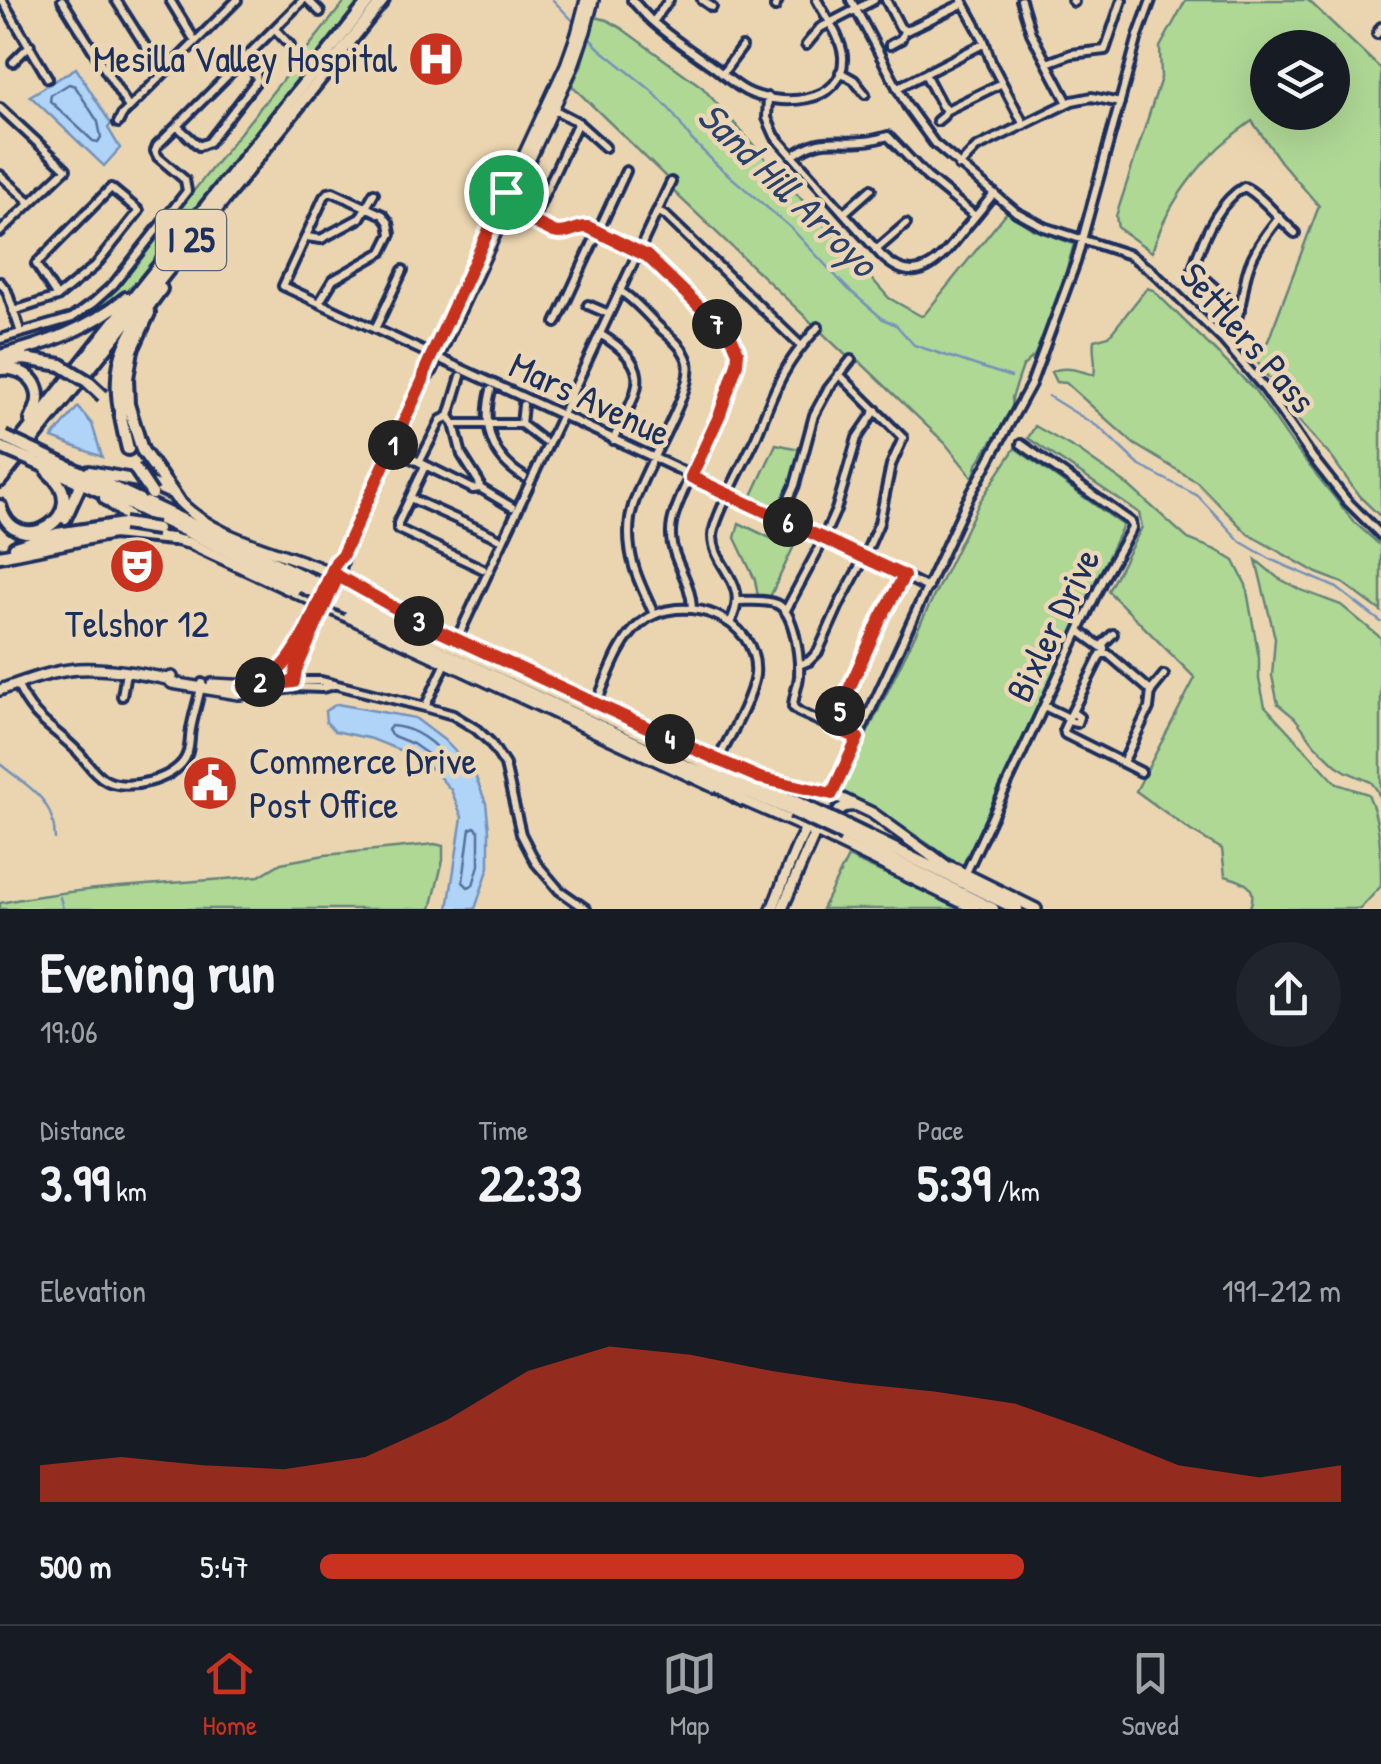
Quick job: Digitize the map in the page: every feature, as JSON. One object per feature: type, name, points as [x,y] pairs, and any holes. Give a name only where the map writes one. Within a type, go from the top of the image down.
[{"type":"highway","name":"I 25","points":[[0,466],[370,0]]},
{"type":"highway","name":"I 25","points":[[0,481],[384,0]]},
{"type":"highway","points":[[128,449],[118,406],[117,376],[131,331],[220,204]]},
{"type":"highway","points":[[0,362],[102,317],[168,254]]},
{"type":"highway","points":[[168,280],[132,350],[126,389],[142,450],[177,499]]},
{"type":"highway","points":[[0,362],[25,359],[61,366],[87,380],[113,412],[134,467],[152,494],[183,521]]},
{"type":"highway","points":[[0,362],[26,374],[37,389],[38,401],[26,434]]},
{"type":"highway","points":[[1,439],[102,496],[149,532],[172,539]]},
{"type":"highway","points":[[38,458],[72,469],[183,521],[303,586]]},
{"type":"highway","points":[[0,506],[8,522],[27,532],[44,529],[59,517],[64,503],[60,484],[38,458]]},
{"type":"highway","points":[[0,494],[17,460]]},
{"type":"highway","points":[[72,469],[149,483],[177,499]]},
{"type":"highway","points":[[72,469],[81,483],[677,762],[1017,909]]},
{"type":"highway","points":[[0,554],[60,525],[81,483]]},
{"type":"highway","points":[[37,539],[124,524],[157,529],[224,550]]},
{"type":"highway","points":[[0,554],[113,533],[172,539]]},
{"type":"highway","points":[[347,607],[614,721],[791,811]]},
{"type":"highway","points":[[614,721],[667,737]]},
{"type":"highway","points":[[677,762],[742,800]]},
{"type":"highway","points":[[844,835],[993,909]]},
{"type":"highway","points":[[931,855],[977,890]]},
{"type":"main road","points":[[477,264],[490,244],[506,192],[574,62],[589,18],[588,0]]},
{"type":"main road","points":[[292,684],[300,646],[335,574],[336,562],[550,108],[588,0]]},
{"type":"main road","points":[[177,499],[196,518],[267,550],[335,574],[367,590],[384,604],[718,760],[760,778],[832,794],[858,806],[931,855],[1036,909]]},
{"type":"main road","points":[[172,539],[311,592],[318,572],[313,564]]},
{"type":"main road","points":[[355,585],[342,591],[337,601],[446,662],[742,800],[791,811],[801,819],[812,804],[808,792],[795,785]]},
{"type":"main road","points":[[303,586],[321,604],[347,607]]},
{"type":"main road","points":[[243,688],[276,673],[300,646]]},
{"type":"main road","points":[[0,690],[59,672],[96,668],[173,677],[239,694],[292,684]]},
{"type":"main road","points":[[201,685],[243,688],[292,684]]},
{"type":"main road","points":[[772,909],[784,892],[824,800],[832,794]]},
{"type":"main road","points":[[844,835],[830,833],[832,825],[842,806],[858,806]]},
{"type":"main road","points":[[791,811],[811,830],[844,835],[976,909]]},
{"type":"main road","points":[[782,909],[784,892]]},
{"type":"street","points":[[62,0],[129,108]]},
{"type":"street","points":[[116,0],[162,74]]},
{"type":"street","points":[[170,0],[196,40]]},
{"type":"street","points":[[0,339],[72,318],[114,284],[187,190],[186,180],[158,157],[157,146],[306,0],[320,12]]},
{"type":"street","points":[[632,0],[653,22],[746,91],[796,101],[812,98],[831,86],[840,72],[842,53],[817,0]]},
{"type":"street","points":[[653,22],[668,0]]},
{"type":"street","points":[[702,0],[712,7]]},
{"type":"street","name":"Settlers Pass","points":[[852,0],[923,130],[959,166],[1016,212],[1044,227],[1130,255],[1153,272],[1224,340],[1266,389],[1346,500],[1381,535]]},
{"type":"street","points":[[806,44],[829,23],[874,0]]},
{"type":"street","points":[[886,0],[904,31]]},
{"type":"street","points":[[1021,0],[1029,26],[1068,103]]},
{"type":"street","points":[[1047,63],[1070,54],[1105,50],[1122,0]]},
{"type":"street","points":[[832,794],[967,501],[1031,384],[1076,262],[1151,0]]},
{"type":"street","points":[[904,31],[963,1],[1024,126]]},
{"type":"street","points":[[118,123],[120,116],[232,2]]},
{"type":"street","points":[[2,5],[48,78]]},
{"type":"street","points":[[274,29],[290,44]]},
{"type":"street","points":[[890,46],[901,39],[904,31]]},
{"type":"street","points":[[897,88],[985,42]]},
{"type":"street","points":[[13,62],[30,46]]},
{"type":"street","points":[[722,74],[742,46]]},
{"type":"street","points":[[178,126],[199,146],[209,142],[257,80],[244,59]]},
{"type":"street","points":[[840,72],[854,80],[865,94]]},
{"type":"street","points":[[925,74],[946,110]]},
{"type":"street","points":[[937,121],[946,110],[1002,83]]},
{"type":"street","points":[[772,87],[766,114],[769,126],[876,250],[895,266],[914,271],[936,263],[994,194]]},
{"type":"street","points":[[959,166],[974,150],[1068,103],[1092,97],[1120,103]]},
{"type":"street","points":[[0,108],[66,168],[0,232]]},
{"type":"street","points":[[550,108],[578,122],[604,146]]},
{"type":"street","points":[[532,221],[578,122]]},
{"type":"street","points":[[793,156],[824,141],[862,142],[888,136],[926,177],[975,216]]},
{"type":"street","points":[[556,323],[626,170]]},
{"type":"street","points":[[0,175],[30,202]]},
{"type":"street","points":[[457,639],[671,182]]},
{"type":"street","points":[[1240,310],[1193,269],[1223,205],[1244,186],[1295,233]]},
{"type":"street","points":[[14,312],[57,297],[94,266],[139,211],[111,188],[36,264],[57,297]]},
{"type":"street","points":[[844,213],[871,189]]},
{"type":"street","points":[[320,304],[333,280],[380,253],[391,232],[383,215],[368,208],[335,192],[324,197],[306,237],[315,240],[360,218],[368,208],[374,194]]},
{"type":"street","points":[[501,210],[562,234],[582,227],[598,232],[647,256],[740,349],[722,410],[674,516],[670,535],[673,554],[690,590],[692,608]]},
{"type":"street","points":[[658,211],[801,346]]},
{"type":"street","points":[[1224,340],[1238,319],[1254,254],[1278,219]]},
{"type":"street","points":[[876,250],[906,224]]},
{"type":"street","name":"Mars Avenue","points":[[306,237],[283,286],[928,588]]},
{"type":"street","points":[[375,330],[403,270]]},
{"type":"street","points":[[914,271],[915,280]]},
{"type":"street","points":[[0,282],[7,291],[21,333]]},
{"type":"street","points":[[620,291],[680,346],[691,362],[683,392],[634,501],[628,536],[634,570],[654,614]]},
{"type":"street","points":[[588,305],[609,314]]},
{"type":"street","points":[[730,624],[737,601],[713,538],[715,526],[775,388],[818,327]]},
{"type":"street","points":[[600,334],[632,362],[638,374],[636,391],[613,440]]},
{"type":"street","points":[[780,518],[795,485],[812,421],[824,395],[851,360]]},
{"type":"street","points":[[799,664],[818,652],[864,558],[879,523],[892,465],[904,438],[839,374]]},
{"type":"street","points":[[460,376],[449,416],[462,455],[480,488]]},
{"type":"street","points":[[491,390],[487,424],[497,451],[512,469],[524,476]]},
{"type":"street","points":[[521,424],[522,404]]},
{"type":"street","points":[[786,610],[842,496],[854,442],[876,410]]},
{"type":"street","points":[[449,416],[441,420],[398,530],[482,570]]},
{"type":"street","points":[[454,424],[521,424],[542,441]]},
{"type":"street","name":"Bixler Drive","points":[[965,874],[1104,579],[1132,528],[1131,522],[1022,444]]},
{"type":"street","points":[[392,448],[512,507]]},
{"type":"street","points":[[410,498],[498,538]]},
{"type":"street","points":[[832,727],[904,576]]},
{"type":"street","points":[[737,601],[772,602],[786,610],[799,664],[793,707],[858,738]]},
{"type":"street","points":[[596,704],[626,639],[638,625],[673,608],[712,614],[741,633],[754,660],[750,690],[718,760]]},
{"type":"street","points":[[1079,631],[1151,691]]},
{"type":"street","points":[[1104,652],[1103,644],[1113,634]]},
{"type":"street","points":[[1104,652],[1064,729],[1065,734],[1141,772]]},
{"type":"street","points":[[425,707],[446,662]]},
{"type":"street","points":[[122,696],[126,672]]},
{"type":"street","points":[[1123,762],[1149,708],[1151,691],[1164,675]]},
{"type":"street","points":[[292,684],[320,681],[465,721],[490,742],[505,765],[518,822],[536,863],[559,890],[586,909]]},
{"type":"street","points":[[17,684],[36,716],[104,780],[116,784],[164,778],[181,765],[190,748],[201,685]]},
{"type":"street","points":[[1044,706],[1070,717]]},
{"type":"green space","points":[[346,0],[365,0],[134,284],[73,326],[73,322],[114,291]]},
{"type":"green space","points":[[1186,0],[1308,0],[1340,30],[1250,30],[1250,122],[1191,178],[1168,213],[1152,252],[1118,228],[1116,216],[1161,78],[1160,47]]},
{"type":"green space","points":[[595,17],[621,28],[702,87],[889,298],[921,316],[1007,212],[1032,229],[1074,244],[1052,318],[1034,356],[1023,366],[1012,398],[1013,409],[978,462],[973,478],[945,443],[859,361],[855,364],[672,190],[667,178],[572,86]]},
{"type":"green space","points":[[1350,40],[1381,69],[1381,517],[1359,496],[1299,421],[1253,356],[1268,341],[1319,206],[1258,130],[1350,130]]},
{"type":"green space","points":[[1147,288],[1254,389],[1354,522],[1381,546],[1381,611],[1343,583],[1317,573],[1248,534],[1197,482],[1134,444],[1066,383],[1056,382],[1051,372],[1062,369],[1094,375],[1094,340],[1109,336]]},
{"type":"green space","points":[[1035,426],[1129,486],[1188,539],[1234,561],[1246,585],[1265,706],[1337,784],[1368,794],[1376,816],[1381,886],[1360,909],[1250,907],[1251,889],[1225,876],[1222,849],[1136,791],[1195,678],[1108,591],[1142,527],[1139,513],[1028,438]]},
{"type":"green space","points":[[776,444],[799,449],[791,483],[780,508],[774,511],[750,500]]},
{"type":"green space","points":[[1015,448],[1123,525],[962,867],[890,818],[843,792],[844,781],[980,501]]},
{"type":"green space","points":[[739,523],[787,546],[795,530],[800,533],[770,597],[758,597],[755,580],[735,538]]},
{"type":"green space","points":[[1256,560],[1278,578],[1341,605],[1381,638],[1381,801],[1371,782],[1336,765],[1278,704],[1272,676],[1275,638]]},
{"type":"green space","points":[[443,846],[443,860],[431,909],[0,909],[0,903],[32,897],[259,876],[281,863],[325,855]]},
{"type":"green space","points":[[848,857],[963,909],[822,909]]},
{"type":"water","points":[[76,68],[111,124],[108,128],[120,148],[104,166],[30,96]]},
{"type":"water","points":[[78,407],[92,424],[102,457],[52,438]]},
{"type":"water","points":[[337,704],[415,718],[473,770],[486,803],[489,830],[489,867],[475,909],[448,909],[462,817],[451,790],[433,770],[407,753],[372,739],[335,731],[326,722],[325,711]]},
{"type":"waterway","name":"Sand Hill Arroyo","points":[[553,0],[576,24]]},
{"type":"waterway","name":"Sand Hill Arroyo","points":[[585,34],[651,90],[717,165],[791,228],[847,288],[883,319],[896,325],[914,345],[1011,377]]},
{"type":"waterway","name":"Sand Hill Arroyo","points":[[1048,396],[1100,428],[1140,466],[1198,496],[1241,542],[1337,588],[1381,622]]},
{"type":"waterway","points":[[0,764],[45,803],[55,839]]},
{"type":"waterway","points":[[60,897],[63,909]]},
{"type":"place","name":"Mesilla Valley Hospital","points":[[436,59]]},
{"type":"place","name":"Telshor 12","points":[[137,566]]},
{"type":"place","name":"Commerce Drive Post Office","points":[[210,783]]},
{"type":"route","points":[[506,192],[506,209],[554,232],[562,234],[588,227],[647,256],[732,338],[738,352],[737,364],[720,414],[691,477],[904,576],[832,727],[858,738],[832,794],[760,778],[718,760],[430,627],[338,576],[294,682],[243,688],[276,673],[296,649],[423,380],[506,192]]}]
